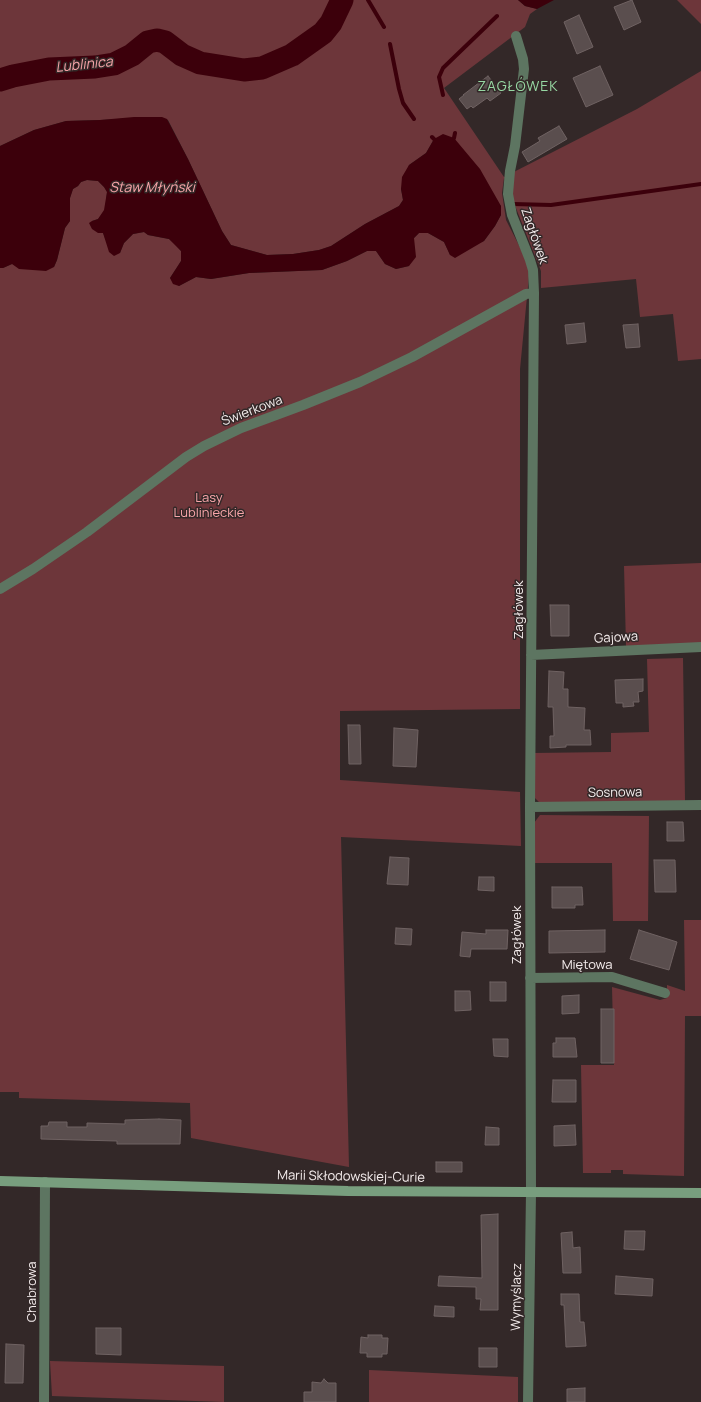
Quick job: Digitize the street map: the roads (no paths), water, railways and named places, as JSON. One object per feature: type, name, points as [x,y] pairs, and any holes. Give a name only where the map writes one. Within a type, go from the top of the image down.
[{"type":"street","name":"Zagłówek","points":[[516,36],[523,59],[524,69],[508,194],[512,215],[533,270],[534,293],[530,807],[531,1192]]},
{"type":"street","name":"Świerkowa","points":[[0,590],[87,532],[186,457],[204,446],[241,428],[303,406],[360,382],[412,357],[526,294],[534,293]]},
{"type":"street","name":"Gajowa","points":[[531,655],[701,647]]},
{"type":"street","name":"Sosnowa","points":[[530,807],[701,805]]},
{"type":"street","name":"Miętowa","points":[[530,978],[612,977],[665,993]]},
{"type":"street","name":"Marii Skłodowskiej-Curie","points":[[0,1181],[348,1191],[701,1193]]},
{"type":"street","name":"Chabrowa","points":[[44,1402],[45,1182]]},
{"type":"street","name":"Wymyślacz","points":[[528,1402],[531,1192]]},
{"type":"water","points":[[518,0],[554,0],[537,9],[525,6]]},
{"type":"water","name":"Staw Młyński","points":[[162,117],[167,119],[188,159],[222,231],[231,245],[267,255],[293,254],[319,250],[331,246],[365,224],[399,206],[403,200],[401,189],[402,177],[409,165],[426,153],[434,139],[443,134],[454,138],[480,169],[501,206],[501,215],[484,241],[455,258],[450,255],[444,242],[428,233],[419,233],[414,238],[416,257],[409,266],[396,269],[385,264],[376,251],[367,251],[347,261],[322,270],[249,273],[211,279],[196,277],[179,286],[173,284],[170,278],[181,261],[181,251],[169,239],[148,235],[144,232],[133,234],[124,243],[120,253],[114,256],[109,252],[103,233],[98,233],[92,229],[89,223],[98,219],[104,210],[107,192],[98,181],[87,180],[81,182],[73,189],[70,198],[70,221],[65,228],[54,267],[46,271],[19,269],[12,264],[0,268],[0,146],[34,130],[66,121]]},
{"type":"waterway","name":"Lublinica","points":[[0,80],[49,69],[95,67],[114,64],[132,55],[148,42],[157,40],[165,42],[182,55],[200,63],[244,70],[262,68],[292,55],[323,33],[331,23],[342,0]]},
{"type":"waterway","points":[[368,0],[384,27]]},
{"type":"waterway","points":[[443,95],[439,77],[443,68],[497,16]]},
{"type":"waterway","points":[[390,44],[403,103],[414,119]]},
{"type":"waterway","points":[[454,138],[455,133]]},
{"type":"waterway","points":[[513,204],[551,205],[701,184]]},
{"type":"district","name":"ZAGŁÓWEK","points":[[518,87]]},
{"type":"park label","name":"Lasy Lublinieckie","points":[[209,506]]}]
